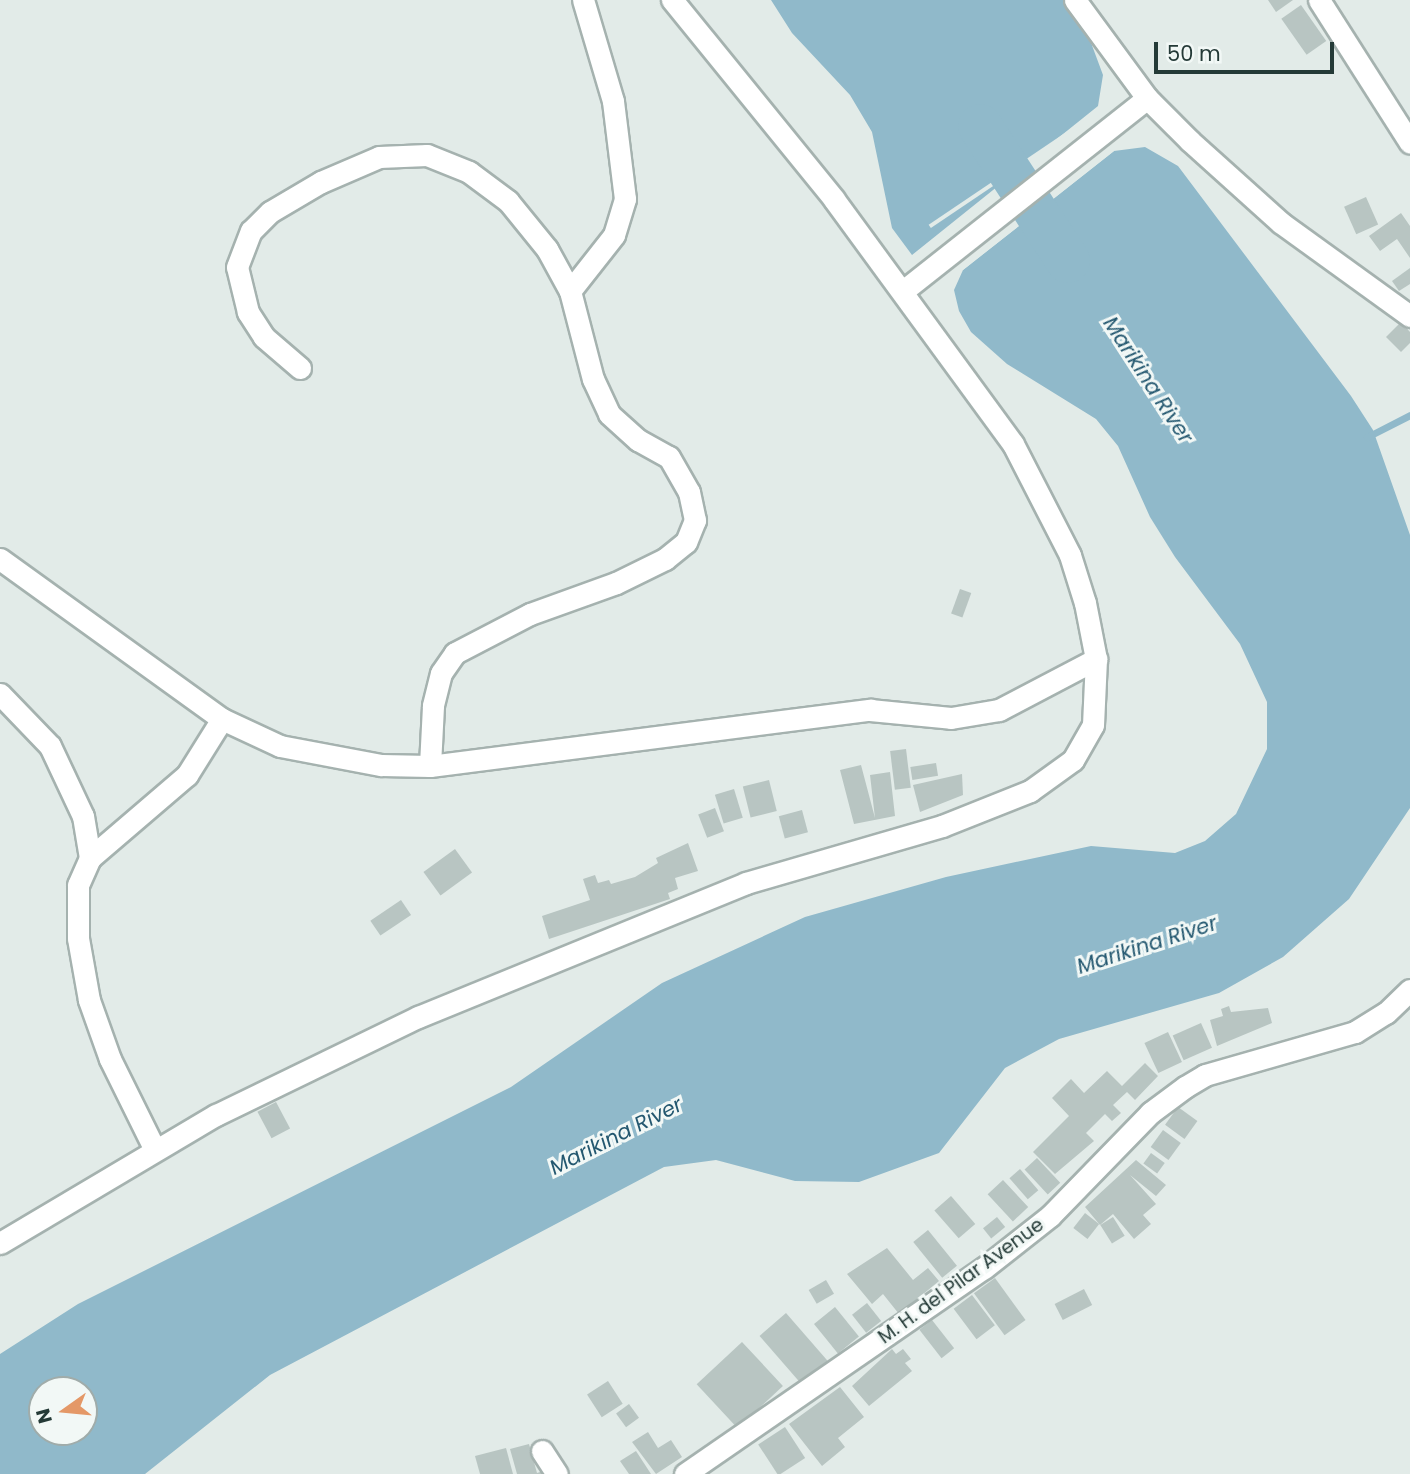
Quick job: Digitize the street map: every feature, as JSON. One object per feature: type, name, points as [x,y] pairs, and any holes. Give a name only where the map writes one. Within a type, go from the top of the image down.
[{"type":"street","points":[[570,291],[614,235],[625,200],[613,101],[583,0]]},
{"type":"street","points":[[0,1243],[155,1150],[317,1065],[546,964],[746,883],[942,825],[1031,791],[1073,760],[1093,725],[1096,659],[1070,555],[1043,497],[975,387],[903,291],[673,0]]},
{"type":"street","points":[[1075,0],[1147,98],[1281,223],[1410,316]]},
{"type":"street","points":[[1319,0],[1410,144]]},
{"type":"street","points":[[903,291],[1147,98]]},
{"type":"street","points":[[300,368],[264,337],[248,312],[237,267],[251,231],[270,212],[321,182],[379,157],[427,155],[469,173],[508,201],[547,249],[570,291],[590,368],[609,414],[638,440],[669,457],[690,492],[695,520],[686,542],[665,559],[616,583],[530,614],[455,653],[441,673],[433,706],[430,765]]},
{"type":"street","points":[[0,559],[222,719],[280,746],[321,756],[430,765],[870,710],[963,716],[999,710],[1096,659]]},
{"type":"street","points":[[0,694],[50,746],[83,817],[90,858]]},
{"type":"street","points":[[155,1150],[110,1059],[89,1000],[78,938],[78,885],[90,858],[187,775],[222,719]]},
{"type":"street","name":"M. H. del Pilar Avenue","points":[[685,1474],[984,1268],[1050,1216],[1150,1113],[1185,1087],[1205,1075],[1355,1032],[1386,1013],[1410,990]]},
{"type":"street","points":[[542,1451],[557,1474]]},
{"type":"water","points":[[771,0],[1063,0],[1090,40],[1103,75],[1098,106],[912,255],[892,228],[872,132],[850,95],[792,33]]},
{"type":"water","points":[[1145,147],[1178,166],[1351,396],[1373,430],[1410,535],[1410,808],[1349,899],[1283,957],[1219,993],[1059,1039],[1005,1068],[939,1153],[859,1182],[795,1181],[716,1160],[664,1167],[270,1375],[145,1474],[0,1474],[0,1354],[78,1304],[511,1087],[662,983],[805,917],[946,877],[1091,846],[1175,853],[1205,841],[1236,814],[1267,749],[1267,702],[1240,644],[1175,557],[1150,517],[1118,446],[1096,419],[1007,364],[971,332],[959,311],[954,290],[963,270],[1114,151]]},
{"type":"pier","points":[[1087,118],[1089,121],[931,228],[929,225]]},
{"type":"pier","points":[[1112,149],[1114,151],[963,270],[961,267]]},
{"type":"building","points":[[1268,0],[1293,0],[1276,12]]},
{"type":"building","points":[[1301,5],[1326,41],[1307,55],[1281,19]]},
{"type":"building","points":[[1366,197],[1378,224],[1356,234],[1344,207]]},
{"type":"building","points":[[1401,213],[1410,226],[1410,258],[1397,239],[1380,251],[1369,236]]},
{"type":"building","points":[[1410,268],[1410,284],[1399,291],[1392,281]]},
{"type":"building","points":[[1401,322],[1410,332],[1410,343],[1401,352],[1386,337]]},
{"type":"building","points":[[960,589],[971,593],[962,618],[951,613]]},
{"type":"building","points":[[906,749],[911,788],[895,790],[890,751]]},
{"type":"building","points":[[936,763],[938,776],[912,780],[910,767]]},
{"type":"building","points":[[861,765],[875,818],[870,775],[890,772],[895,816],[854,824],[840,770]]},
{"type":"building","points":[[962,774],[963,795],[920,812],[913,785]]},
{"type":"building","points":[[769,780],[777,811],[751,818],[743,787]]},
{"type":"building","points":[[734,789],[743,818],[724,824],[715,795]]},
{"type":"building","points":[[715,808],[724,831],[707,838],[698,814]]},
{"type":"building","points":[[802,810],[808,832],[785,838],[779,816]]},
{"type":"building","points":[[688,843],[698,871],[675,878],[678,889],[668,893],[670,899],[549,939],[542,916],[590,900],[583,879],[595,875],[598,883],[609,880],[611,884],[635,877],[658,863],[656,858]]},
{"type":"building","points":[[455,849],[472,872],[440,895],[423,872]]},
{"type":"building","points":[[401,900],[411,915],[380,936],[370,921]]},
{"type":"building","points":[[1229,1006],[1231,1012],[1268,1008],[1272,1023],[1217,1046],[1210,1020],[1223,1016],[1221,1009]]},
{"type":"building","points":[[1201,1023],[1212,1048],[1184,1060],[1173,1036]]},
{"type":"building","points":[[1168,1032],[1182,1062],[1158,1073],[1144,1043]]},
{"type":"building","points":[[1145,1063],[1158,1076],[1135,1100],[1127,1092],[1113,1105],[1121,1113],[1112,1121],[1105,1114],[1086,1133],[1094,1141],[1055,1174],[1033,1152],[1069,1116],[1052,1098],[1071,1079],[1084,1093],[1107,1071],[1122,1086]]},
{"type":"building","points":[[276,1102],[290,1128],[272,1138],[257,1112]]},
{"type":"building","points":[[1178,1107],[1197,1121],[1184,1139],[1165,1125]]},
{"type":"building","points":[[1163,1130],[1181,1143],[1168,1160],[1151,1147]]},
{"type":"building","points":[[1151,1153],[1165,1163],[1157,1174],[1143,1164]]},
{"type":"building","points":[[1037,1158],[1060,1183],[1048,1194],[1025,1170]]},
{"type":"building","points":[[1136,1160],[1166,1185],[1156,1196],[1130,1175],[1156,1204],[1143,1215],[1151,1224],[1134,1239],[1113,1214],[1100,1225],[1085,1207]]},
{"type":"building","points":[[1020,1169],[1038,1190],[1028,1199],[1009,1178]]},
{"type":"building","points":[[1003,1180],[1028,1207],[1013,1221],[988,1194]]},
{"type":"building","points":[[951,1196],[975,1224],[959,1238],[934,1210]]},
{"type":"building","points":[[1085,1213],[1099,1224],[1087,1239],[1073,1228]]},
{"type":"building","points":[[997,1217],[1005,1227],[991,1238],[983,1228]]},
{"type":"building","points":[[1113,1217],[1125,1236],[1112,1244],[1100,1225]]},
{"type":"building","points":[[928,1230],[957,1266],[942,1278],[913,1242]]},
{"type":"building","points":[[887,1248],[913,1280],[928,1268],[939,1281],[899,1314],[883,1294],[872,1304],[847,1274]]},
{"type":"building","points":[[995,1278],[1026,1320],[1005,1335],[974,1293]]},
{"type":"building","points":[[826,1280],[834,1294],[817,1304],[809,1290]]},
{"type":"building","points":[[1084,1289],[1092,1305],[1063,1320],[1055,1304]]},
{"type":"building","points":[[972,1295],[995,1325],[977,1339],[954,1309]]},
{"type":"building","points":[[867,1303],[881,1321],[866,1333],[852,1315]]},
{"type":"building","points":[[835,1307],[859,1337],[838,1354],[814,1324]]},
{"type":"building","points":[[786,1313],[828,1361],[802,1384],[760,1336]]},
{"type":"building","points":[[932,1320],[954,1348],[942,1358],[919,1330]]},
{"type":"building","points":[[742,1342],[783,1386],[738,1428],[697,1384]]},
{"type":"building","points":[[892,1349],[896,1354],[903,1349],[911,1359],[905,1363],[912,1371],[869,1406],[852,1386]]},
{"type":"building","points":[[608,1381],[623,1404],[602,1417],[587,1395]]},
{"type":"building","points":[[840,1387],[864,1417],[838,1438],[845,1447],[822,1466],[789,1424]]},
{"type":"building","points":[[629,1404],[639,1418],[626,1427],[616,1413]]},
{"type":"building","points":[[785,1427],[805,1458],[777,1474],[758,1444]]},
{"type":"building","points":[[648,1432],[658,1448],[671,1440],[682,1457],[656,1474],[632,1442]]},
{"type":"building","points":[[529,1444],[537,1473],[549,1469],[550,1474],[517,1474],[510,1449]]},
{"type":"building","points":[[506,1448],[513,1474],[480,1474],[475,1456]]},
{"type":"building","points":[[636,1451],[651,1474],[629,1474],[620,1461]]},
{"type":"waterway","name":"Marikina River","points":[[980,126],[1068,261]]},
{"type":"waterway","points":[[1367,437],[1410,415]]}]
